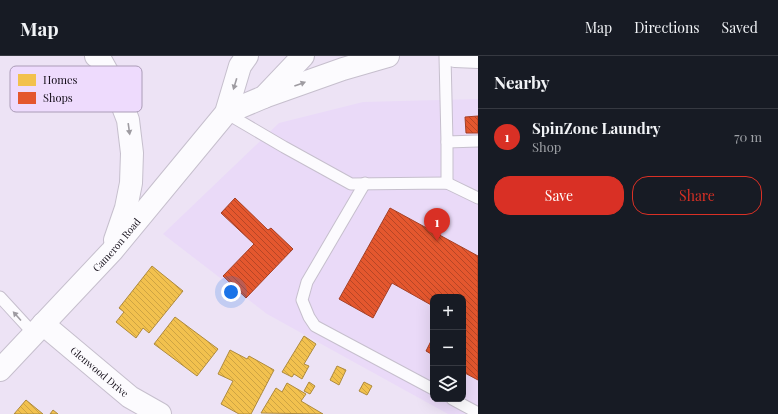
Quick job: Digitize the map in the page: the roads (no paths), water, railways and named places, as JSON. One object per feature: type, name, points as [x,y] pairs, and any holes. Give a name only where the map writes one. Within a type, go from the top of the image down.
[{"type":"main road","points":[[96,56],[100,59],[104,66]]},
{"type":"main road","name":"Cameron Road","points":[[0,370],[112,251],[226,113],[240,66],[247,56]]},
{"type":"main road","name":"Cameron Road","points":[[226,113],[264,97],[303,56]]},
{"type":"main road","points":[[264,97],[343,68],[388,56]]},
{"type":"main road","points":[[455,56],[478,57]]},
{"type":"main road","points":[[112,251],[126,208],[131,183],[132,152],[128,120],[125,112]]},
{"type":"main road","name":"Glenwood Drive","points":[[39,329],[130,397],[160,414]]},
{"type":"lane","points":[[445,56],[447,184]]},
{"type":"lane","points":[[226,113],[351,184],[447,184],[478,198]]},
{"type":"lane","points":[[446,142],[478,141]]},
{"type":"lane","points":[[365,184],[307,282],[302,300],[309,317],[315,326],[430,387]]},
{"type":"lane","points":[[0,297],[39,329]]},
{"type":"lane","points":[[458,402],[478,413]]},
{"type":"place","name":"SpinZone Laundry","points":[[437,241]]}]
